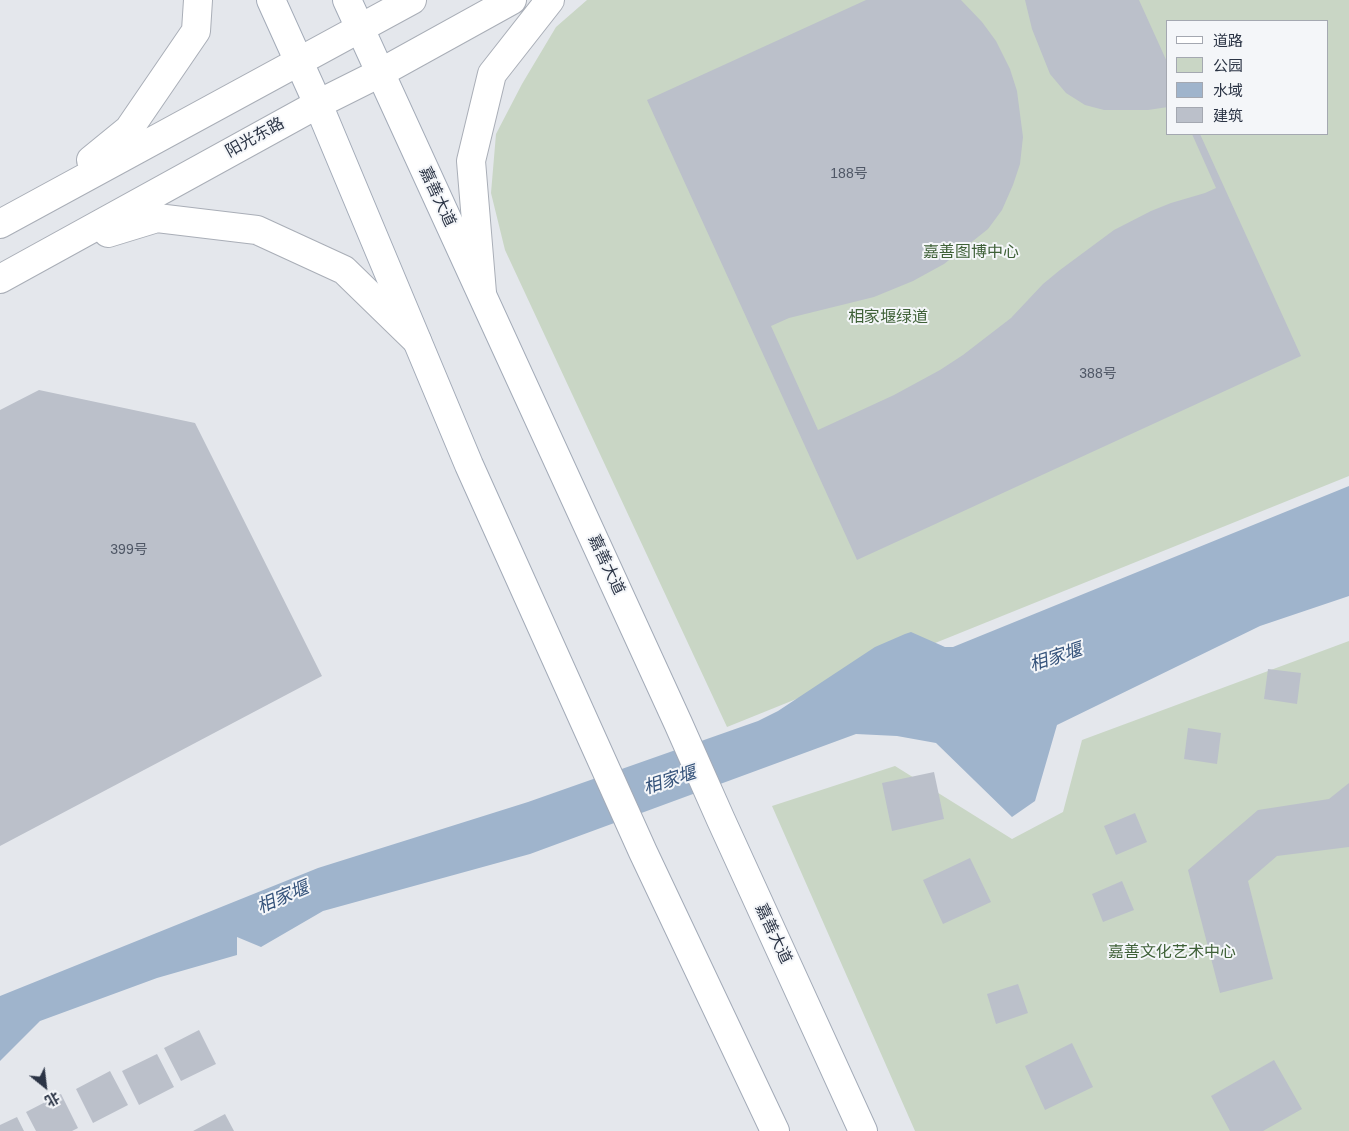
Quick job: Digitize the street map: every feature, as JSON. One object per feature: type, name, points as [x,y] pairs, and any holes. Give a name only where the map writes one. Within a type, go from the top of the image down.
[{"type":"main road","points":[[36,204],[129,130],[196,31],[198,0]]},
{"type":"main road","points":[[271,0],[318,104],[469,465],[643,852],[775,1131]]},
{"type":"main road","name":"嘉善大道","points":[[347,0],[863,1131]]},
{"type":"main road","points":[[0,224],[412,0]]},
{"type":"main road","name":"阳光东路","points":[[0,279],[318,104],[380,73],[512,0]]},
{"type":"main road","points":[[482,297],[471,161],[492,74],[550,0]]},
{"type":"main road","points":[[56,248],[157,218],[257,230],[344,270],[417,341]]},
{"type":"green space","name":"相家堰绿道","points":[[587,0],[1349,0],[1349,476],[727,727],[505,250],[491,193],[496,134],[522,84],[556,27]]},
{"type":"green space","name":"嘉善文化艺术中心","points":[[1349,641],[1349,1131],[915,1131],[772,806],[895,766],[1012,839],[1063,812],[1082,740]]},
{"type":"water","name":"相家堰","points":[[1349,486],[1349,596],[1260,626],[1057,725],[1035,801],[1012,817],[936,743],[897,736],[856,734],[530,854],[323,911],[261,947],[237,937],[237,955],[157,978],[40,1021],[0,1061],[0,996],[318,868],[528,802],[758,721],[778,711],[875,647],[905,634],[911,632],[945,647],[953,647]]},
{"type":"building","name":"嘉善图博中心","points":[[866,0],[961,0],[982,22],[996,41],[1010,69],[1017,91],[1023,137],[1020,164],[1013,185],[1002,210],[988,229],[944,264],[913,281],[874,297],[789,318],[771,326],[818,430],[894,395],[963,355],[1011,318],[1043,284],[1114,230],[1151,211],[1216,188],[1192,135],[1200,135],[1301,356],[857,560],[647,100]]},
{"type":"building","points":[[1025,0],[1139,0],[1166,60],[1166,107],[1148,110],[1104,110],[1085,105],[1066,93],[1050,74],[1032,29]]},
{"type":"building","points":[[39,390],[195,423],[322,676],[0,846],[0,410]]},
{"type":"building","points":[[1268,669],[1301,673],[1297,704],[1264,699]]},
{"type":"building","points":[[1188,728],[1221,733],[1217,764],[1184,759]]},
{"type":"building","points":[[934,772],[944,819],[892,831],[882,783]]},
{"type":"building","points":[[1349,783],[1349,847],[1277,856],[1248,881],[1273,979],[1220,993],[1188,870],[1258,810],[1329,799]]},
{"type":"building","points":[[1135,813],[1147,842],[1116,855],[1104,826]]},
{"type":"building","points":[[970,858],[991,902],[943,924],[923,880]]},
{"type":"building","points":[[1122,881],[1134,910],[1103,922],[1092,894]]},
{"type":"building","points":[[1018,984],[1028,1013],[996,1024],[987,994]]},
{"type":"building","points":[[199,1030],[216,1064],[181,1081],[164,1048]]},
{"type":"building","points":[[1072,1043],[1093,1087],[1045,1110],[1025,1066]]},
{"type":"building","points":[[157,1054],[174,1087],[139,1105],[122,1071]]},
{"type":"building","points":[[1274,1060],[1302,1109],[1263,1131],[1230,1131],[1211,1096]]},
{"type":"building","points":[[110,1071],[128,1105],[93,1123],[76,1089]]},
{"type":"building","points":[[61,1094],[78,1128],[72,1131],[36,1131],[26,1112]]},
{"type":"building","points":[[225,1114],[234,1131],[193,1131]]},
{"type":"building","points":[[17,1117],[24,1131],[0,1131],[0,1125]]}]
